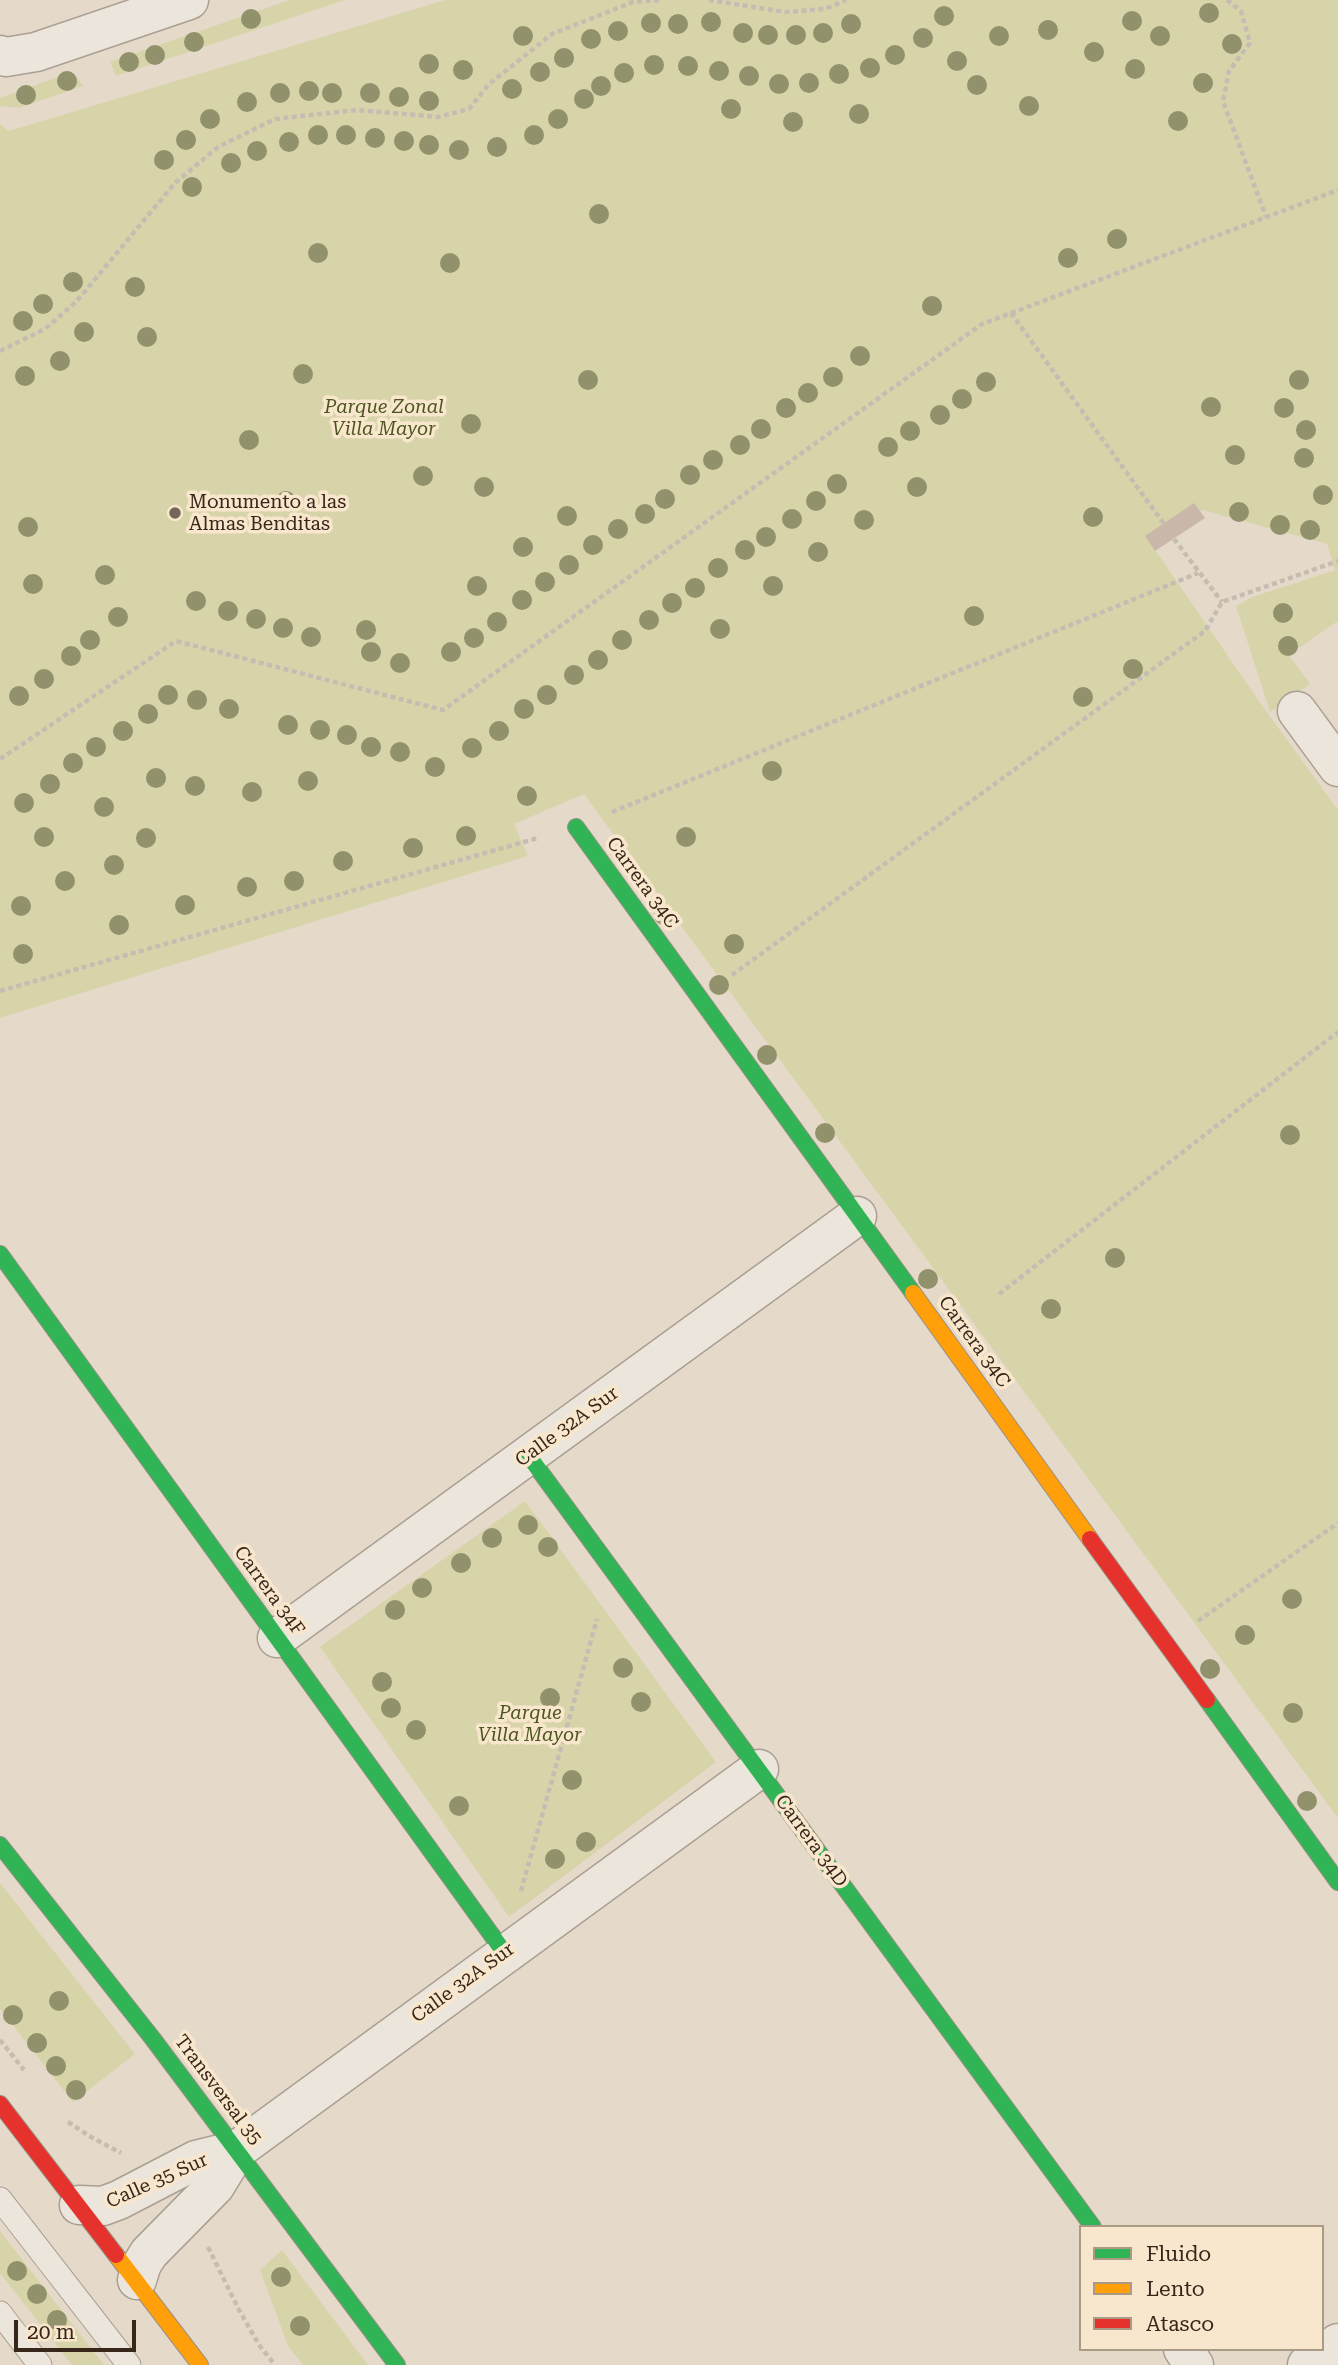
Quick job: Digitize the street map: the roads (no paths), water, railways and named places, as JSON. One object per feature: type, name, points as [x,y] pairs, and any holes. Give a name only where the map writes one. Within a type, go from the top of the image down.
[{"type":"main road","name":"Carrera 34C","points":[[576,827],[1338,1882]]},
{"type":"main road","name":"Carrera 34F","points":[[0,1254],[504,1952]]},
{"type":"main road","name":"Carrera 34D","points":[[528,1455],[1092,2225]]},
{"type":"main road","name":"Transversal 35","points":[[0,1845],[153,2039],[397,2365]]},
{"type":"main road","points":[[0,2104],[200,2365]]},
{"type":"street","points":[[0,55],[6,57],[36,52],[189,0]]},
{"type":"street","points":[[1297,711],[1338,767]]},
{"type":"street","name":"Calle 32A Sur","points":[[277,1638],[857,1216]]},
{"type":"street","name":"Calle 32A Sur","points":[[237,2150],[504,1952],[759,1769]]},
{"type":"street","name":"Calle 35 Sur","points":[[79,2206],[103,2206],[196,2160],[237,2150]]},
{"type":"street","name":"Calle 35 Sur","points":[[137,2280],[149,2253],[215,2186],[237,2150]]},
{"type":"street","points":[[1307,2365],[1338,2343]]},
{"type":"lane","points":[[0,2199],[128,2365]]},
{"type":"lane","points":[[0,2314],[40,2365]]},
{"type":"place","name":"Monumento a las Almas Benditas","points":[[175,513]]},
{"type":"park label","name":"Parque Zonal Villa Mayor","points":[[384,418]]},
{"type":"park label","name":"Parque Villa Mayor","points":[[530,1724]]}]
